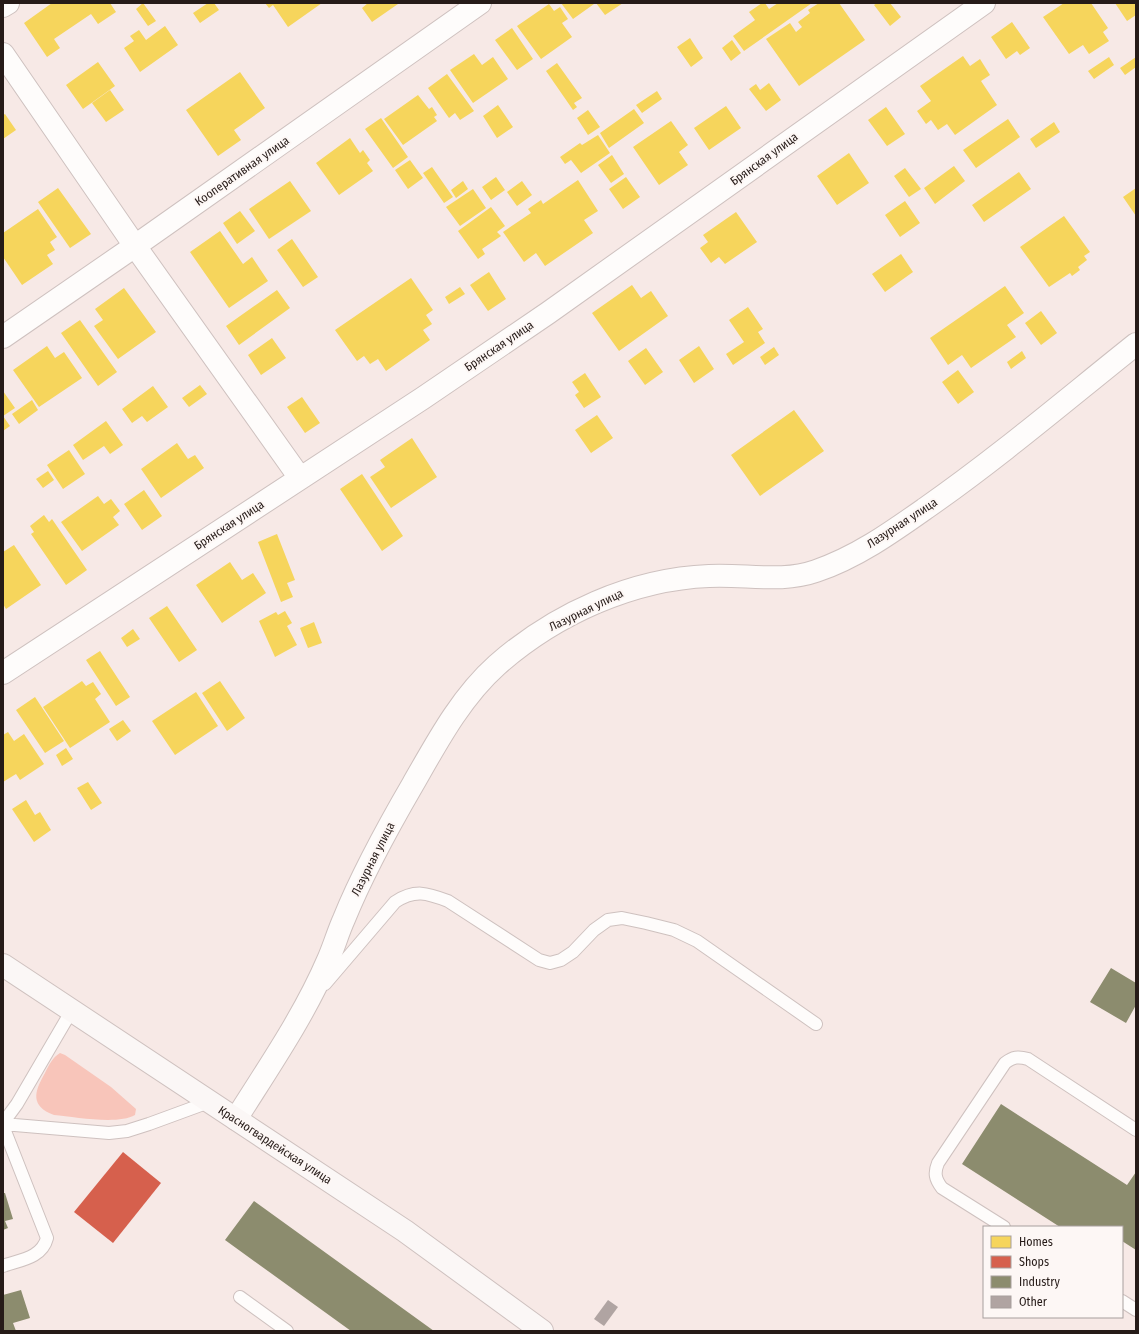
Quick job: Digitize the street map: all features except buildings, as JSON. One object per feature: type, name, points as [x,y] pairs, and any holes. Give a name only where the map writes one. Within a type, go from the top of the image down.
[{"type":"street","points":[[3,6],[8,3]]},
{"type":"street","name":"Кооперативная улица","points":[[3,337],[480,3]]},
{"type":"street","name":"Брянская улица","points":[[3,673],[548,313],[984,3]]},
{"type":"street","points":[[3,54],[135,246],[300,478]]},
{"type":"street","name":"Лазурная улица","points":[[236,1119],[303,1010],[329,959],[343,920],[357,888],[394,818],[437,743],[466,699],[495,667],[526,641],[560,620],[625,591],[653,582],[710,576],[785,578],[815,572],[852,556],[891,533],[962,483],[1136,344]]},
{"type":"street","name":"Красногвардейская улица","points":[[3,965],[405,1231],[542,1331]]},
{"type":"lane","points":[[303,1010],[395,902],[406,895],[418,893],[432,895],[448,901],[539,960],[550,964],[561,960],[573,952],[594,930],[608,920],[622,918],[674,930],[697,942],[816,1024]]},
{"type":"lane","points":[[3,1124],[21,1098],[72,1010]]},
{"type":"lane","points":[[1002,1226],[942,1188],[936,1181],[935,1172],[938,1163],[1005,1062],[1011,1058],[1019,1056],[1028,1059],[1136,1130]]},
{"type":"lane","points":[[3,1124],[115,1133],[149,1124],[209,1102]]},
{"type":"lane","points":[[3,1124],[47,1238],[45,1245],[35,1255],[3,1266]]},
{"type":"lane","points":[[240,1298],[287,1331]]},
{"type":"lane","points":[[1123,1302],[1136,1310]]},
{"type":"shaded area","points":[[60,1053],[111,1087],[136,1109],[135,1115],[118,1120],[96,1120],[54,1115],[41,1107],[36,1098],[38,1086],[51,1062]]}]
